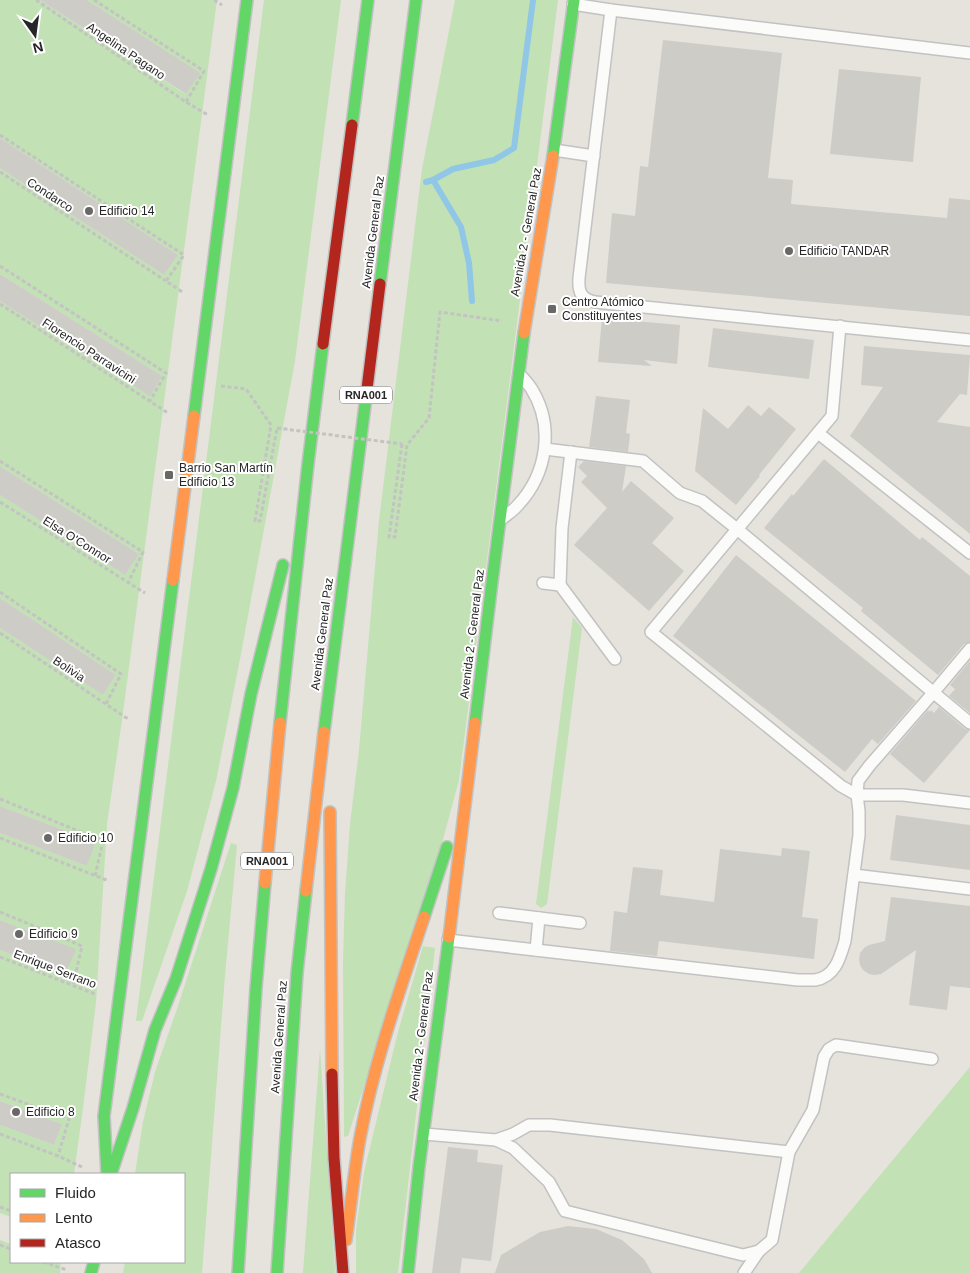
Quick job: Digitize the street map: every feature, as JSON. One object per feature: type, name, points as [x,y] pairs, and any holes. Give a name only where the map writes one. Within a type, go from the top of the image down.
[{"type":"main road","points":[[107,1173],[104,1116],[247,0]]},
{"type":"main road","name":"Avenida General Paz","points":[[238,1273],[256,988],[274,776],[308,464],[368,0]]},
{"type":"main road","name":"Avenida General Paz","points":[[277,1273],[297,973],[329,693],[416,0]]},
{"type":"main road","name":"Avenida 2 - General Paz","points":[[408,1273],[423,1134],[527,302],[554,150],[573,2]]},
{"type":"main road","points":[[404,97],[421,44]]},
{"type":"main road","points":[[111,1173],[133,1108],[155,1030],[176,979],[211,869],[233,788],[251,694],[308,464]]},
{"type":"main road","points":[[329,693],[330,782]]},
{"type":"main road","points":[[343,1258],[360,1138],[372,1086],[386,1033],[423,923],[468,777]]},
{"type":"main road","points":[[330,802],[334,1158],[343,1273]]},
{"type":"lane","points":[[573,2],[612,10],[970,53]]},
{"type":"lane","points":[[612,10],[578,287],[581,295],[587,300],[970,340]]},
{"type":"lane","points":[[554,150],[594,156]]},
{"type":"lane","points":[[840,326],[832,416],[651,632],[841,786],[857,794],[903,795],[970,803]]},
{"type":"lane","points":[[500,520],[517,507],[530,490],[540,470],[545,449],[545,428],[540,408],[531,389],[518,372]]},
{"type":"lane","points":[[818,433],[970,553]]},
{"type":"lane","points":[[545,449],[643,461],[680,493],[702,501],[737,529],[970,723]]},
{"type":"lane","points":[[571,452],[562,528],[560,585],[615,659]]},
{"type":"lane","points":[[542,583],[560,585]]},
{"type":"lane","points":[[448,940],[798,980],[815,980],[827,976],[836,967],[845,941],[859,835],[858,782],[870,765],[970,649]]},
{"type":"lane","points":[[854,875],[970,889]]},
{"type":"lane","points":[[499,913],[580,923]]},
{"type":"lane","points":[[536,950],[539,918]]},
{"type":"lane","points":[[744,1273],[759,1251],[772,1240],[789,1152],[813,1110],[824,1057],[829,1048],[836,1045],[932,1059]]},
{"type":"lane","points":[[496,1140],[530,1125],[550,1125],[789,1152]]},
{"type":"lane","points":[[423,1134],[496,1140],[513,1148],[549,1182],[565,1211],[743,1255],[759,1251]]},
{"type":"path","name":"Angelina Pagano","points":[[36,0],[186,102],[208,114]]},
{"type":"path","points":[[94,0],[204,72],[186,102]]},
{"type":"path","points":[[214,0],[222,6]]},
{"type":"path","points":[[0,135],[184,255],[166,281]]},
{"type":"path","name":"Condarco","points":[[0,172],[184,294]]},
{"type":"path","points":[[0,266],[166,373],[150,401]]},
{"type":"path","name":"Florencio Parravicini","points":[[0,304],[168,413]]},
{"type":"path","points":[[198,384],[246,389],[271,425],[255,521],[260,521],[276,428],[402,444],[389,537],[395,538],[407,444],[429,418],[440,312],[525,324]]},
{"type":"path","points":[[0,461],[143,552],[128,583]]},
{"type":"path","name":"Elsa O'Connor","points":[[0,502],[145,594]]},
{"type":"path","points":[[0,592],[121,674],[106,704]]},
{"type":"path","name":"Bolivia","points":[[0,633],[128,719]]},
{"type":"path","points":[[0,799],[103,841],[95,876]]},
{"type":"path","points":[[0,838],[109,881]]},
{"type":"path","points":[[0,912],[82,946],[73,985]]},
{"type":"path","name":"Enrique Serrano","points":[[0,957],[103,997]]},
{"type":"path","points":[[0,1094],[69,1119],[58,1156]]},
{"type":"path","points":[[0,1134],[82,1167]]},
{"type":"path","points":[[49,1263],[67,1270]]},
{"type":"green space","points":[[0,0],[40,0],[185,94],[199,73],[87,0],[217,0],[107,824],[96,1002],[74,1173],[10,1173],[10,1217],[0,1213],[0,1125],[54,1145],[62,1124],[0,1101],[0,950],[65,975],[75,949],[0,920],[0,833],[87,866],[96,842],[0,806],[0,628],[103,695],[116,675],[0,598],[0,495],[125,575],[139,554],[0,466],[0,301],[150,395],[162,376],[0,274],[0,168],[164,275],[178,255],[0,138]]},
{"type":"green space","points":[[264,0],[341,0],[295,361],[216,781],[187,891],[142,1021],[136,1021]]},
{"type":"green space","points":[[455,0],[558,0],[459,780],[444,836],[348,1136],[344,1137],[343,961],[345,893],[379,521],[422,169]]},
{"type":"green space","points":[[573,617],[582,628],[547,904],[541,908],[536,904]]},
{"type":"green space","points":[[231,843],[237,845],[202,1273],[123,1273],[125,1263],[185,1263],[185,1173],[135,1173],[143,1122],[155,1072]]},
{"type":"green space","points":[[423,946],[435,948],[398,1273],[356,1273],[356,1231],[364,1172],[398,1032]]},
{"type":"green space","points":[[320,1049],[335,1273],[303,1273]]},
{"type":"green space","points":[[970,1067],[970,1273],[799,1273]]},
{"type":"green space","points":[[0,1240],[10,1244],[10,1263],[61,1263],[60,1273],[0,1273]]},
{"type":"building","points":[[40,0],[87,0],[200,73],[186,94]]},
{"type":"building","name":"Edificio TANDAR","points":[[663,40],[782,53],[768,178],[793,180],[791,204],[947,218],[949,198],[970,200],[970,316],[606,283],[612,213],[635,216],[640,166],[648,167]]},
{"type":"building","points":[[839,69],[921,77],[913,162],[830,154]]},
{"type":"building","name":"Edificio 14","points":[[0,138],[178,255],[164,275],[0,168]]},
{"type":"building","points":[[0,274],[162,376],[150,396],[0,301]]},
{"type":"building","points":[[602,318],[680,325],[677,364],[644,360],[652,366],[598,362]]},
{"type":"building","points":[[713,328],[814,340],[809,379],[708,367]]},
{"type":"building","points":[[864,346],[970,355],[967,395],[960,394],[937,422],[970,427],[970,534],[850,436],[883,387],[861,385]]},
{"type":"building","points":[[596,396],[630,400],[626,433],[630,434],[628,452],[589,447]]},
{"type":"building","points":[[748,405],[761,416],[769,407],[796,429],[736,505],[695,471],[703,408],[728,429]]},
{"type":"building","points":[[824,459],[920,540],[922,537],[970,576],[970,642],[964,644],[938,675],[861,611],[863,608],[764,528]]},
{"type":"building","points":[[584,461],[626,466],[622,492],[631,481],[674,518],[652,543],[684,571],[649,611],[574,545],[607,508],[581,482],[587,476],[578,467]]},
{"type":"building","points":[[0,466],[139,554],[125,575],[0,495]]},
{"type":"building","points":[[736,555],[916,701],[878,744],[872,739],[845,772],[673,636]]},
{"type":"building","points":[[0,598],[116,675],[103,695],[0,628]]},
{"type":"building","points":[[970,661],[970,713],[949,696],[955,689],[950,685]]},
{"type":"building","points":[[939,707],[965,729],[970,730],[924,783],[890,754],[928,710],[934,713]]},
{"type":"building","name":"Edificio 10","points":[[0,806],[96,842],[87,866],[0,833]]},
{"type":"building","points":[[896,815],[970,825],[970,870],[890,860]]},
{"type":"building","points":[[782,848],[810,851],[802,917],[818,919],[814,959],[659,941],[657,956],[610,951],[614,911],[627,913],[633,867],[663,870],[660,895],[714,902],[720,849],[781,856]]},
{"type":"building","points":[[891,897],[970,906],[970,988],[950,986],[947,1010],[909,1005],[916,950],[881,974],[869,974],[860,965],[860,953],[864,948],[885,941]]},
{"type":"building","name":"Edificio 9","points":[[0,920],[76,949],[65,975],[0,950]]},
{"type":"building","name":"Edificio 8","points":[[0,1101],[62,1124],[54,1145],[0,1125]]},
{"type":"building","points":[[448,1147],[478,1150],[477,1162],[503,1165],[491,1261],[462,1258],[460,1273],[432,1273]]},
{"type":"building","points":[[568,1226],[596,1229],[622,1240],[644,1259],[652,1273],[495,1273],[501,1255],[540,1232]]},
{"type":"waterway","points":[[426,182],[453,169],[494,160],[514,148],[533,0]]},
{"type":"waterway","points":[[433,180],[461,227],[469,263],[472,301]]},
{"type":"traffic: fast","points":[[194,416],[247,0]]},
{"type":"traffic: fast","points":[[352,125],[368,0]]},
{"type":"traffic: fast","points":[[380,284],[416,0]]},
{"type":"traffic: fast","points":[[553,156],[574,0]]},
{"type":"traffic: fast","points":[[475,723],[524,333]]},
{"type":"traffic: fast","points":[[280,723],[323,344]]},
{"type":"traffic: fast","points":[[324,732],[366,397]]},
{"type":"traffic: fast","points":[[111,1173],[133,1108],[155,1030],[176,979],[211,869],[233,788],[251,694],[283,565]]},
{"type":"traffic: fast","points":[[107,1173],[104,1116],[173,580]]},
{"type":"traffic: fast","points":[[424,917],[447,847]]},
{"type":"traffic: fast","points":[[238,1273],[256,988],[265,883]]},
{"type":"traffic: fast","points":[[277,1273],[297,973],[306,891]]},
{"type":"traffic: fast","points":[[408,1273],[419,1167],[449,937]]},
{"type":"traffic: fast","points":[[91,1273],[94,1263]]},
{"type":"traffic: slow","points":[[524,333],[553,156]]},
{"type":"traffic: slow","points":[[173,580],[194,416]]},
{"type":"traffic: slow","points":[[265,883],[280,723]]},
{"type":"traffic: slow","points":[[449,937],[475,723]]},
{"type":"traffic: slow","points":[[306,891],[324,732]]},
{"type":"traffic: slow","points":[[330,812],[332,1074]]},
{"type":"traffic: slow","points":[[346,1240],[358,1150],[366,1110],[388,1026],[424,917]]},
{"type":"traffic: jam","points":[[323,344],[352,125]]},
{"type":"traffic: jam","points":[[366,397],[380,284]]},
{"type":"traffic: jam","points":[[332,1074],[334,1158],[343,1273]]},
{"type":"place","name":"Edificio 14","points":[[89,211]]},
{"type":"place","name":"Edificio TANDAR","points":[[789,251]]},
{"type":"place","name":"Centro Atómico Constituyentes","points":[[552,309]]},
{"type":"place","name":"Barrio San Martín Edificio 13","points":[[169,475]]},
{"type":"place","name":"Edificio 10","points":[[48,838]]},
{"type":"place","name":"Edificio 9","points":[[19,934]]},
{"type":"place","name":"Edificio 8","points":[[16,1112]]}]
